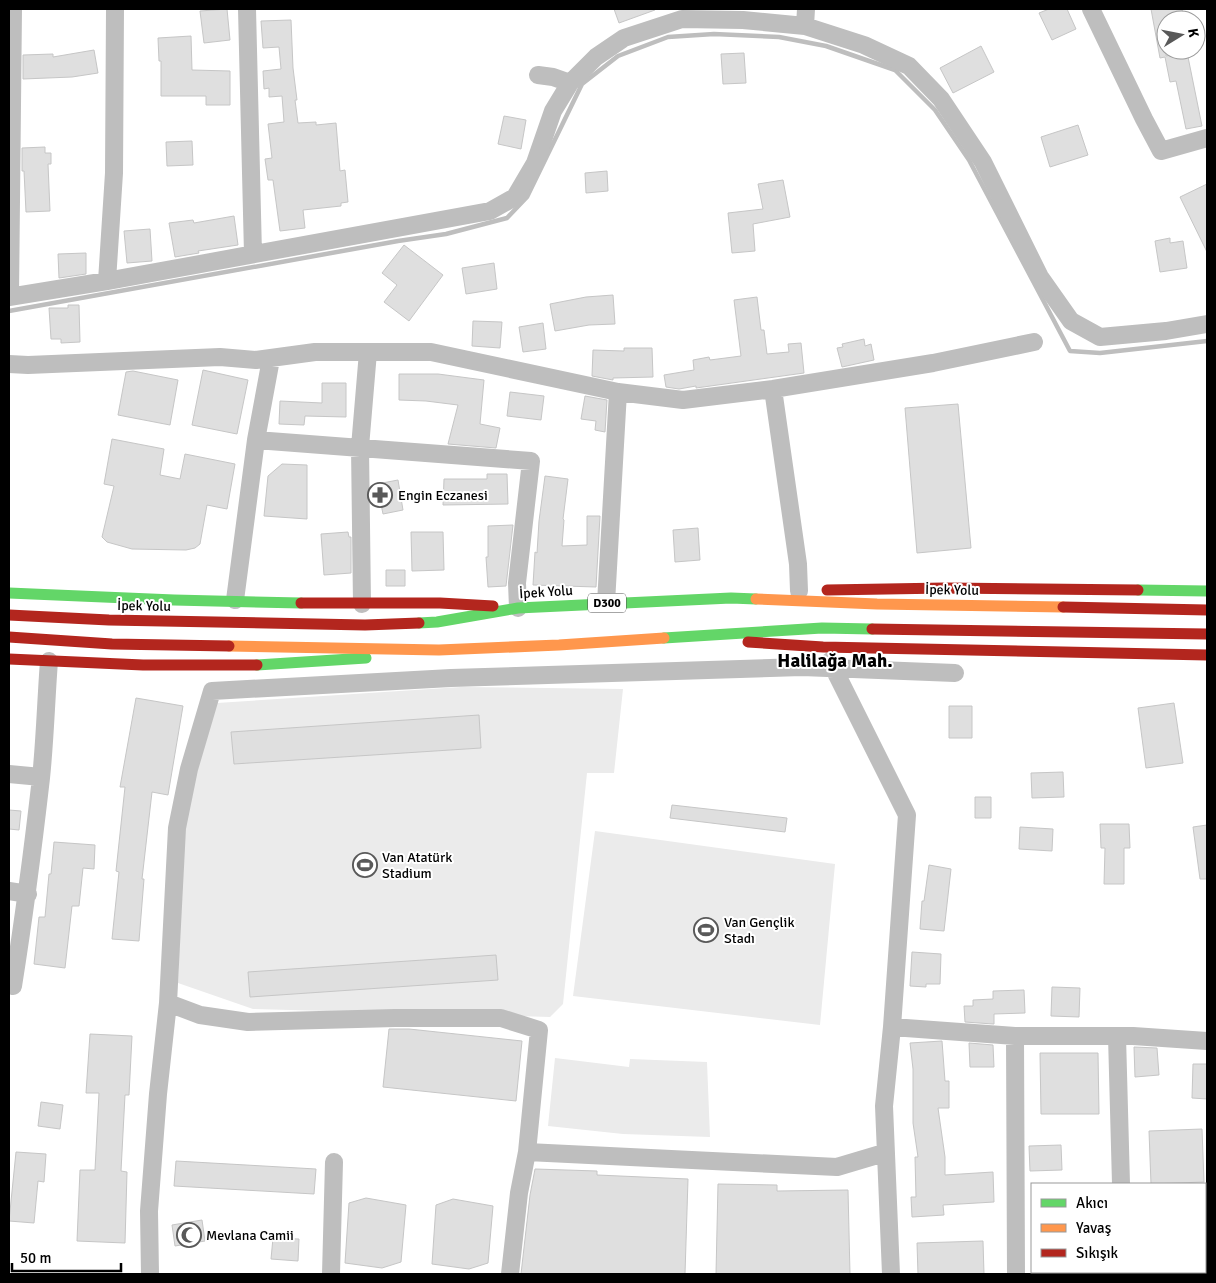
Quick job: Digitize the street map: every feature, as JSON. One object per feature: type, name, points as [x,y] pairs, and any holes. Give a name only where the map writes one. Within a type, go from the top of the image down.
[{"type":"main road","points":[[731,598],[799,591],[945,588],[1207,591]]},
{"type":"main road","points":[[9,593],[174,600],[362,604],[440,603],[518,608]]},
{"type":"main road","name":"İpek Yolu","points":[[9,615],[109,620],[365,625],[437,622],[518,608],[731,598],[878,604],[1207,610]]},
{"type":"main road","points":[[9,659],[141,666],[220,666],[331,662],[439,650],[822,628],[1207,634]]},
{"type":"main road","points":[[9,637],[112,644],[439,650]]},
{"type":"main road","points":[[668,638],[823,647],[1207,655]]},
{"type":"street","points":[[14,9],[9,296],[107,281],[490,211],[515,196],[535,163],[553,111],[570,83],[596,57],[624,38],[682,19],[805,18],[909,66],[941,99],[983,162],[1040,277],[1071,321],[1100,337],[1166,332],[1207,324]]},
{"type":"street","points":[[107,281],[114,173],[115,9]]},
{"type":"street","points":[[247,9],[253,254]]},
{"type":"street","points":[[1091,9],[1161,151],[1207,138]]},
{"type":"street","points":[[538,75],[554,77],[570,83]]},
{"type":"street","points":[[9,364],[28,365],[220,358],[256,360],[315,352],[431,352],[618,392],[683,400],[772,389],[933,363],[1034,342]]},
{"type":"street","points":[[362,604],[360,447],[368,352]]},
{"type":"street","points":[[235,600],[256,440],[270,359]]},
{"type":"street","points":[[772,389],[798,564],[799,591]]},
{"type":"street","points":[[606,603],[618,392]]},
{"type":"street","points":[[256,440],[531,461],[517,583],[518,608]]},
{"type":"street","points":[[823,647],[907,815],[892,1027],[884,1106],[884,1153],[891,1274]]},
{"type":"street","points":[[13,986],[28,894],[33,833],[41,777],[49,661]]},
{"type":"street","points":[[150,1274],[149,1211],[158,1094],[168,1003],[178,828],[189,769],[212,691],[451,678],[802,667],[956,672]]},
{"type":"street","points":[[9,774],[41,777]]},
{"type":"street","points":[[9,891],[28,894]]},
{"type":"street","points":[[168,1003],[200,1015],[248,1022],[395,1018],[501,1018],[539,1030],[527,1152],[519,1193],[510,1274]]},
{"type":"street","points":[[892,1027],[1015,1036],[1117,1036],[1207,1041]]},
{"type":"street","points":[[1015,1036],[1016,1274]]},
{"type":"street","points":[[1117,1036],[1121,1183]]},
{"type":"street","points":[[527,1152],[837,1167],[884,1153]]},
{"type":"street","points":[[331,1274],[334,1162]]},
{"type":"shaded area","points":[[461,687],[623,689],[614,773],[587,773],[563,1004],[550,1017],[253,1009],[178,983],[182,823],[217,703]]},
{"type":"shaded area","name":"Van Gençlik Stadı","points":[[595,831],[835,864],[820,1025],[573,996]]},
{"type":"shaded area","points":[[555,1058],[629,1067],[630,1059],[707,1062],[710,1137],[623,1134],[548,1126]]},
{"type":"building","points":[[227,9],[230,40],[204,43],[200,11]]},
{"type":"building","points":[[614,9],[655,9],[655,10],[619,23]]},
{"type":"building","points":[[1049,9],[1067,9],[1076,29],[1052,40],[1039,13]]},
{"type":"building","points":[[1151,9],[1182,9],[1156,10],[1156,36]]},
{"type":"building","points":[[291,20],[298,123],[316,122],[316,125],[336,123],[340,171],[345,170],[348,202],[341,203],[341,206],[303,210],[305,228],[280,231],[273,180],[268,180],[265,159],[272,158],[268,124],[284,122],[282,96],[269,97],[269,88],[264,89],[263,71],[281,69],[279,47],[263,48],[261,21]]},
{"type":"building","points":[[191,36],[192,70],[230,71],[230,105],[206,105],[206,96],[161,96],[161,61],[159,61],[158,38]]},
{"type":"building","points":[[981,46],[994,72],[953,93],[940,68]]},
{"type":"building","points":[[94,50],[98,73],[72,77],[23,79],[23,55],[53,54],[53,57]]},
{"type":"building","points":[[744,53],[746,83],[723,84],[721,54]]},
{"type":"building","points":[[1166,60],[1189,60],[1202,126],[1186,129],[1176,81],[1170,82]]},
{"type":"building","points":[[504,116],[526,120],[521,149],[498,144]]},
{"type":"building","points":[[1078,125],[1088,155],[1050,167],[1041,137]]},
{"type":"building","points":[[192,141],[193,165],[167,166],[166,142]]},
{"type":"building","points":[[45,147],[45,153],[51,153],[51,164],[48,164],[50,211],[26,212],[22,148]]},
{"type":"building","points":[[607,171],[608,191],[586,193],[585,173]]},
{"type":"building","points":[[783,180],[790,217],[753,224],[755,251],[732,253],[728,213],[763,209],[758,184]]},
{"type":"building","points":[[1207,184],[1207,252],[1180,197]]},
{"type":"building","points":[[234,216],[238,245],[198,251],[199,253],[175,257],[169,223],[193,220],[194,223]]},
{"type":"building","points":[[150,229],[152,261],[127,263],[124,231]]},
{"type":"building","points":[[1170,238],[1170,243],[1183,241],[1187,268],[1160,272],[1155,241]]},
{"type":"building","points":[[404,245],[443,275],[409,321],[384,302],[397,285],[382,273]]},
{"type":"building","points":[[86,253],[86,274],[59,278],[58,254]]},
{"type":"building","points":[[494,263],[497,289],[466,294],[462,268]]},
{"type":"building","points":[[613,295],[615,324],[589,325],[555,331],[550,304],[586,297]]},
{"type":"building","points":[[757,297],[761,330],[764,330],[767,354],[789,352],[788,344],[801,343],[804,373],[696,388],[696,386],[679,389],[666,387],[664,375],[694,370],[693,360],[709,357],[710,360],[741,356],[734,300]]},
{"type":"building","points":[[68,305],[79,305],[80,342],[61,343],[61,339],[51,339],[49,308],[68,308]]},
{"type":"building","points":[[473,321],[502,322],[500,348],[472,346]]},
{"type":"building","points":[[543,323],[546,349],[523,352],[519,327]]},
{"type":"building","points":[[864,339],[865,346],[871,344],[874,360],[842,367],[837,348],[843,347],[842,344]]},
{"type":"building","points":[[624,348],[652,348],[653,377],[613,378],[613,380],[592,376],[593,350],[624,351]]},
{"type":"building","points":[[203,370],[248,380],[237,434],[192,425]]},
{"type":"building","points":[[133,371],[178,380],[170,425],[118,415],[126,372]]},
{"type":"building","points":[[399,374],[438,374],[484,380],[480,424],[500,428],[496,448],[448,444],[458,405],[399,400]]},
{"type":"building","points":[[322,383],[346,383],[346,417],[305,416],[304,425],[279,424],[280,401],[322,403]]},
{"type":"building","points":[[510,392],[544,396],[541,420],[507,416]]},
{"type":"building","points":[[585,396],[607,400],[605,432],[595,430],[596,421],[581,419]]},
{"type":"building","points":[[958,404],[971,548],[917,553],[905,408]]},
{"type":"building","points":[[112,439],[164,449],[160,475],[180,479],[185,454],[235,464],[227,509],[207,505],[200,544],[195,548],[186,550],[132,549],[107,542],[102,537],[114,486],[104,484]]},
{"type":"building","points":[[282,464],[307,465],[307,519],[264,516],[268,476]]},
{"type":"building","points":[[487,474],[507,474],[508,504],[443,505],[444,479],[487,479]]},
{"type":"building","points":[[545,476],[568,479],[562,546],[587,545],[587,516],[600,516],[596,587],[533,585],[535,552],[537,553]]},
{"type":"building","points":[[398,480],[403,510],[383,514],[377,484]]},
{"type":"building","points":[[513,525],[506,586],[488,587],[486,557],[488,557],[488,526]]},
{"type":"building","points":[[698,528],[700,560],[675,562],[673,530]]},
{"type":"building","points":[[348,532],[349,537],[351,537],[351,573],[324,575],[321,534]]},
{"type":"building","points":[[411,532],[443,532],[444,570],[412,571]]},
{"type":"building","points":[[386,570],[405,570],[405,586],[386,586]]},
{"type":"building","points":[[136,698],[183,706],[168,795],[152,792],[142,879],[144,879],[139,941],[112,939],[119,872],[116,871],[125,787],[120,787]]},
{"type":"building","points":[[1174,703],[1183,763],[1146,768],[1138,708]]},
{"type":"building","points":[[949,706],[972,706],[972,738],[949,738]]},
{"type":"building","points":[[479,715],[481,748],[234,764],[231,732]]},
{"type":"building","points":[[1063,772],[1064,797],[1032,798],[1031,773]]},
{"type":"building","points":[[975,797],[991,797],[991,818],[975,818]]},
{"type":"building","points":[[672,805],[787,818],[785,832],[670,818]]},
{"type":"building","points":[[9,810],[21,811],[19,830],[9,829]]},
{"type":"building","points":[[1100,824],[1129,824],[1130,848],[1124,848],[1124,884],[1104,884],[1105,848],[1101,848]]},
{"type":"building","points":[[1207,825],[1207,879],[1200,879],[1193,827]]},
{"type":"building","points":[[1020,827],[1053,829],[1052,851],[1019,849]]},
{"type":"building","points":[[54,842],[95,845],[94,869],[83,868],[79,906],[72,906],[65,968],[34,964],[39,917],[45,917]]},
{"type":"building","points":[[929,865],[951,869],[944,931],[920,929],[922,901],[924,901]]},
{"type":"building","points":[[912,952],[941,954],[940,984],[926,984],[926,987],[910,986]]},
{"type":"building","points":[[496,955],[498,980],[250,997],[248,972]]},
{"type":"building","points":[[1052,987],[1080,988],[1079,1017],[1051,1016]]},
{"type":"building","points":[[1024,990],[1025,1013],[994,1014],[994,1024],[965,1022],[964,1006],[973,1006],[973,1000],[993,999],[993,991]]},
{"type":"building","points":[[389,1029],[409,1029],[522,1041],[516,1101],[383,1087]]},
{"type":"building","points":[[90,1034],[132,1036],[129,1095],[125,1095],[121,1171],[127,1172],[125,1243],[77,1241],[80,1170],[95,1170],[99,1093],[86,1093]]},
{"type":"building","points":[[942,1041],[945,1081],[949,1081],[949,1108],[938,1108],[945,1157],[945,1175],[993,1172],[994,1202],[943,1205],[944,1215],[912,1217],[911,1197],[916,1197],[915,1157],[918,1157],[913,1123],[913,1069],[910,1043]]},
{"type":"building","points":[[969,1043],[993,1045],[994,1067],[970,1067]]},
{"type":"building","points":[[1134,1047],[1157,1048],[1159,1075],[1135,1077]]},
{"type":"building","points":[[1040,1053],[1098,1053],[1099,1114],[1041,1114]]},
{"type":"building","points":[[1193,1064],[1207,1064],[1207,1099],[1192,1098]]},
{"type":"building","points":[[41,1102],[63,1105],[60,1129],[38,1126]]},
{"type":"building","points":[[1202,1129],[1204,1182],[1151,1183],[1149,1131]]},
{"type":"building","points":[[1061,1145],[1062,1170],[1030,1171],[1029,1146]]},
{"type":"building","points":[[16,1152],[46,1154],[44,1182],[38,1181],[34,1223],[9,1221]]},
{"type":"building","points":[[176,1161],[316,1169],[314,1194],[174,1186]]},
{"type":"building","points":[[535,1169],[597,1171],[597,1175],[688,1179],[685,1274],[521,1274],[530,1195]]},
{"type":"building","points":[[718,1184],[777,1185],[777,1191],[848,1190],[850,1274],[716,1274]]},
{"type":"building","points":[[366,1198],[406,1205],[401,1262],[382,1268],[345,1263],[349,1203]]},
{"type":"building","points":[[453,1199],[493,1206],[488,1263],[469,1269],[432,1264],[436,1205]]},
{"type":"building","points":[[202,1220],[205,1241],[175,1246],[172,1225]]},
{"type":"building","points":[[273,1238],[299,1239],[298,1261],[271,1259]]},
{"type":"building","points":[[983,1241],[984,1274],[918,1274],[917,1243]]},
{"type":"waterway","points":[[9,311],[446,234],[507,218],[527,197],[582,84],[618,56],[668,37],[714,34],[779,37],[826,46],[895,70],[935,110],[969,160],[1070,351],[1100,353],[1207,341]]},
{"type":"traffic: fast","points":[[1138,590],[1207,591]]},
{"type":"traffic: fast","points":[[9,593],[301,603]]},
{"type":"traffic: fast","points":[[419,623],[437,622],[518,608],[731,598],[756,599]]},
{"type":"traffic: fast","points":[[664,638],[822,628],[872,629]]},
{"type":"traffic: fast","points":[[257,665],[366,658]]},
{"type":"traffic: slow","points":[[756,599],[877,604],[1063,607]]},
{"type":"traffic: slow","points":[[229,646],[439,650],[664,638]]},
{"type":"traffic: jam","points":[[827,590],[945,588],[1138,590]]},
{"type":"traffic: jam","points":[[301,603],[440,603],[493,606]]},
{"type":"traffic: jam","points":[[1063,607],[1207,610]]},
{"type":"traffic: jam","points":[[9,615],[109,620],[365,625],[419,623]]},
{"type":"traffic: jam","points":[[872,629],[1207,634]]},
{"type":"traffic: jam","points":[[9,637],[112,644],[229,646]]},
{"type":"traffic: jam","points":[[748,642],[823,647],[1207,655]]},
{"type":"traffic: jam","points":[[9,659],[143,665],[257,665]]},
{"type":"place","name":"Engin Eczanesi","points":[[380,495]]},
{"type":"place","name":"Van Atatürk Stadium","points":[[365,865]]},
{"type":"place","name":"Van Gençlik Stadı","points":[[706,930]]},
{"type":"place","name":"Mevlana Camii","points":[[189,1235]]},
{"type":"district","name":"Halilağa Mah.","points":[[835,661]]}]
